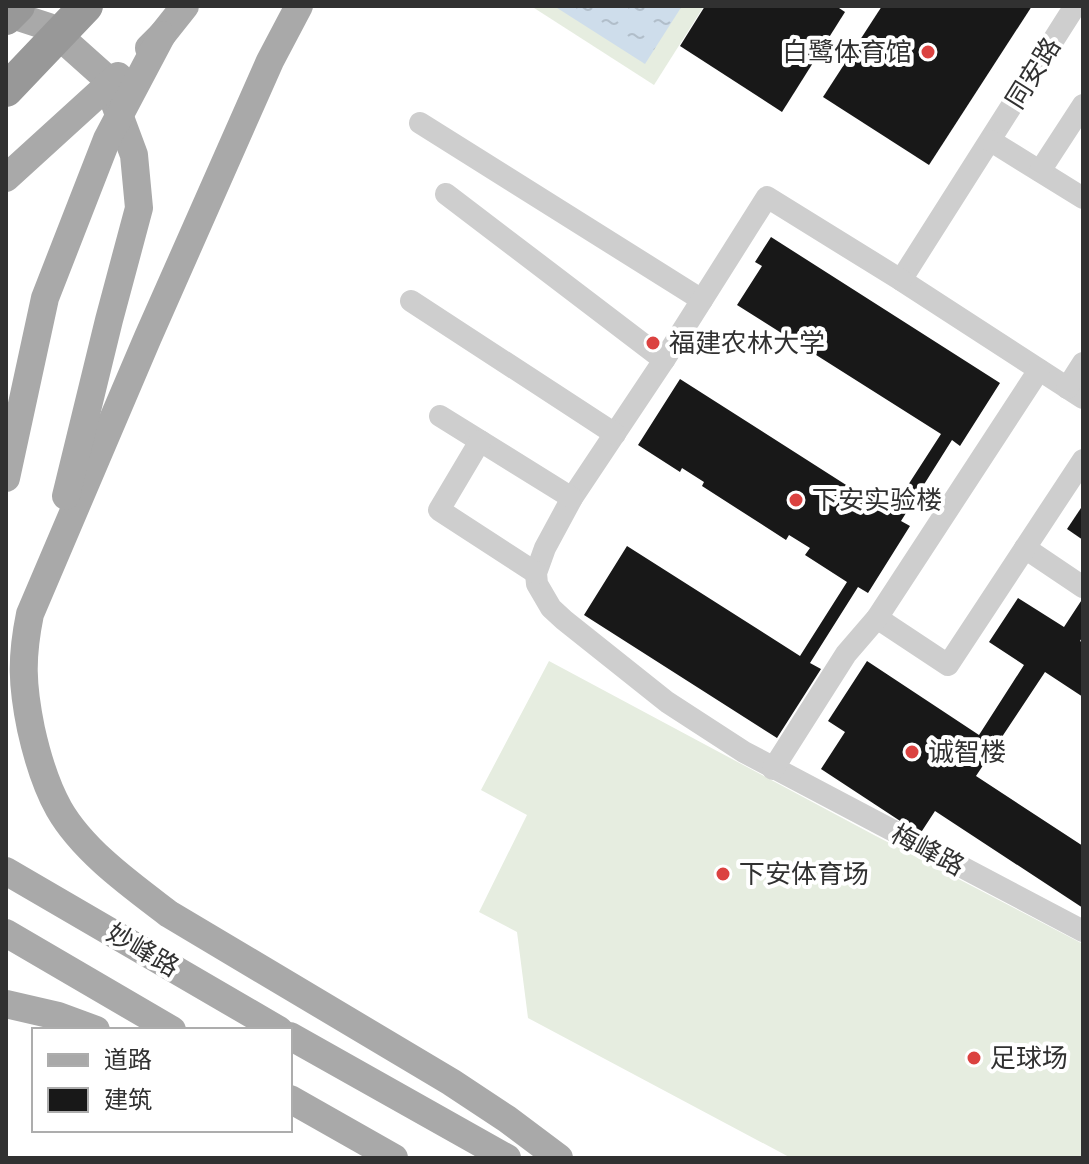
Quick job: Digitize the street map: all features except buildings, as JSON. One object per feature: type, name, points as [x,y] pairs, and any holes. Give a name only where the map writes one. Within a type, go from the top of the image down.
[{"type":"highway","points":[[6,15],[18,6]]},
{"type":"highway","points":[[6,90],[86,6]]},
{"type":"main road","points":[[6,178],[162,35],[185,6]]},
{"type":"main road","points":[[299,6],[270,61],[30,614],[24,641],[23,690],[35,751],[60,811],[82,838],[103,861],[169,914],[451,1082],[559,1158]]},
{"type":"main road","points":[[6,15],[49,27],[105,77],[134,155],[139,208],[45,578]]},
{"type":"main road","points":[[6,478],[45,298],[107,139],[162,35]]},
{"type":"main road","name":"妙峰路","points":[[6,871],[276,1028]]},
{"type":"main road","name":"妙峰路","points":[[6,933],[169,1028]]},
{"type":"main road","points":[[6,1004],[58,1016],[91,1028]]},
{"type":"main road","points":[[292,1037],[507,1158]]},
{"type":"main road","points":[[292,1100],[394,1158]]},
{"type":"main road","points":[[292,1119],[342,1128]]},
{"type":"street","name":"同安路","points":[[901,280],[1075,6]]},
{"type":"street","points":[[1040,171],[1083,105]]},
{"type":"street","points":[[420,123],[702,300]]},
{"type":"street","points":[[991,141],[1083,198]]},
{"type":"street","points":[[446,194],[664,360]]},
{"type":"street","points":[[480,441],[439,510],[536,573],[545,548],[572,498],[767,197],[1075,393],[1083,363]]},
{"type":"street","points":[[411,301],[615,434]]},
{"type":"street","points":[[773,769],[846,654],[877,618],[1039,370]]},
{"type":"street","points":[[440,416],[572,498]]},
{"type":"street","points":[[877,618],[948,665],[1083,460]]},
{"type":"street","points":[[1025,548],[1083,587]]},
{"type":"street","name":"梅峰路","points":[[536,573],[537,584],[551,608],[667,702],[715,735],[773,769],[1083,931]]},
{"type":"shaded area","points":[[531,6],[704,6],[654,85]]},
{"type":"shaded area","name":"下安体育场","points":[[549,661],[1083,944],[1083,1158],[791,1158],[528,1018],[517,932],[479,912],[527,815],[481,790]]},
{"type":"water","points":[[554,6],[682,6],[645,64]]},
{"type":"place","name":"白鹭体育馆","points":[[928,52]]},
{"type":"place","name":"福建农林大学","points":[[653,343]]},
{"type":"place","name":"下安实验楼","points":[[796,500]]},
{"type":"place","name":"诚智楼","points":[[912,752]]},
{"type":"place","name":"下安体育场","points":[[723,874]]},
{"type":"place","name":"足球场","points":[[974,1058]]}]
